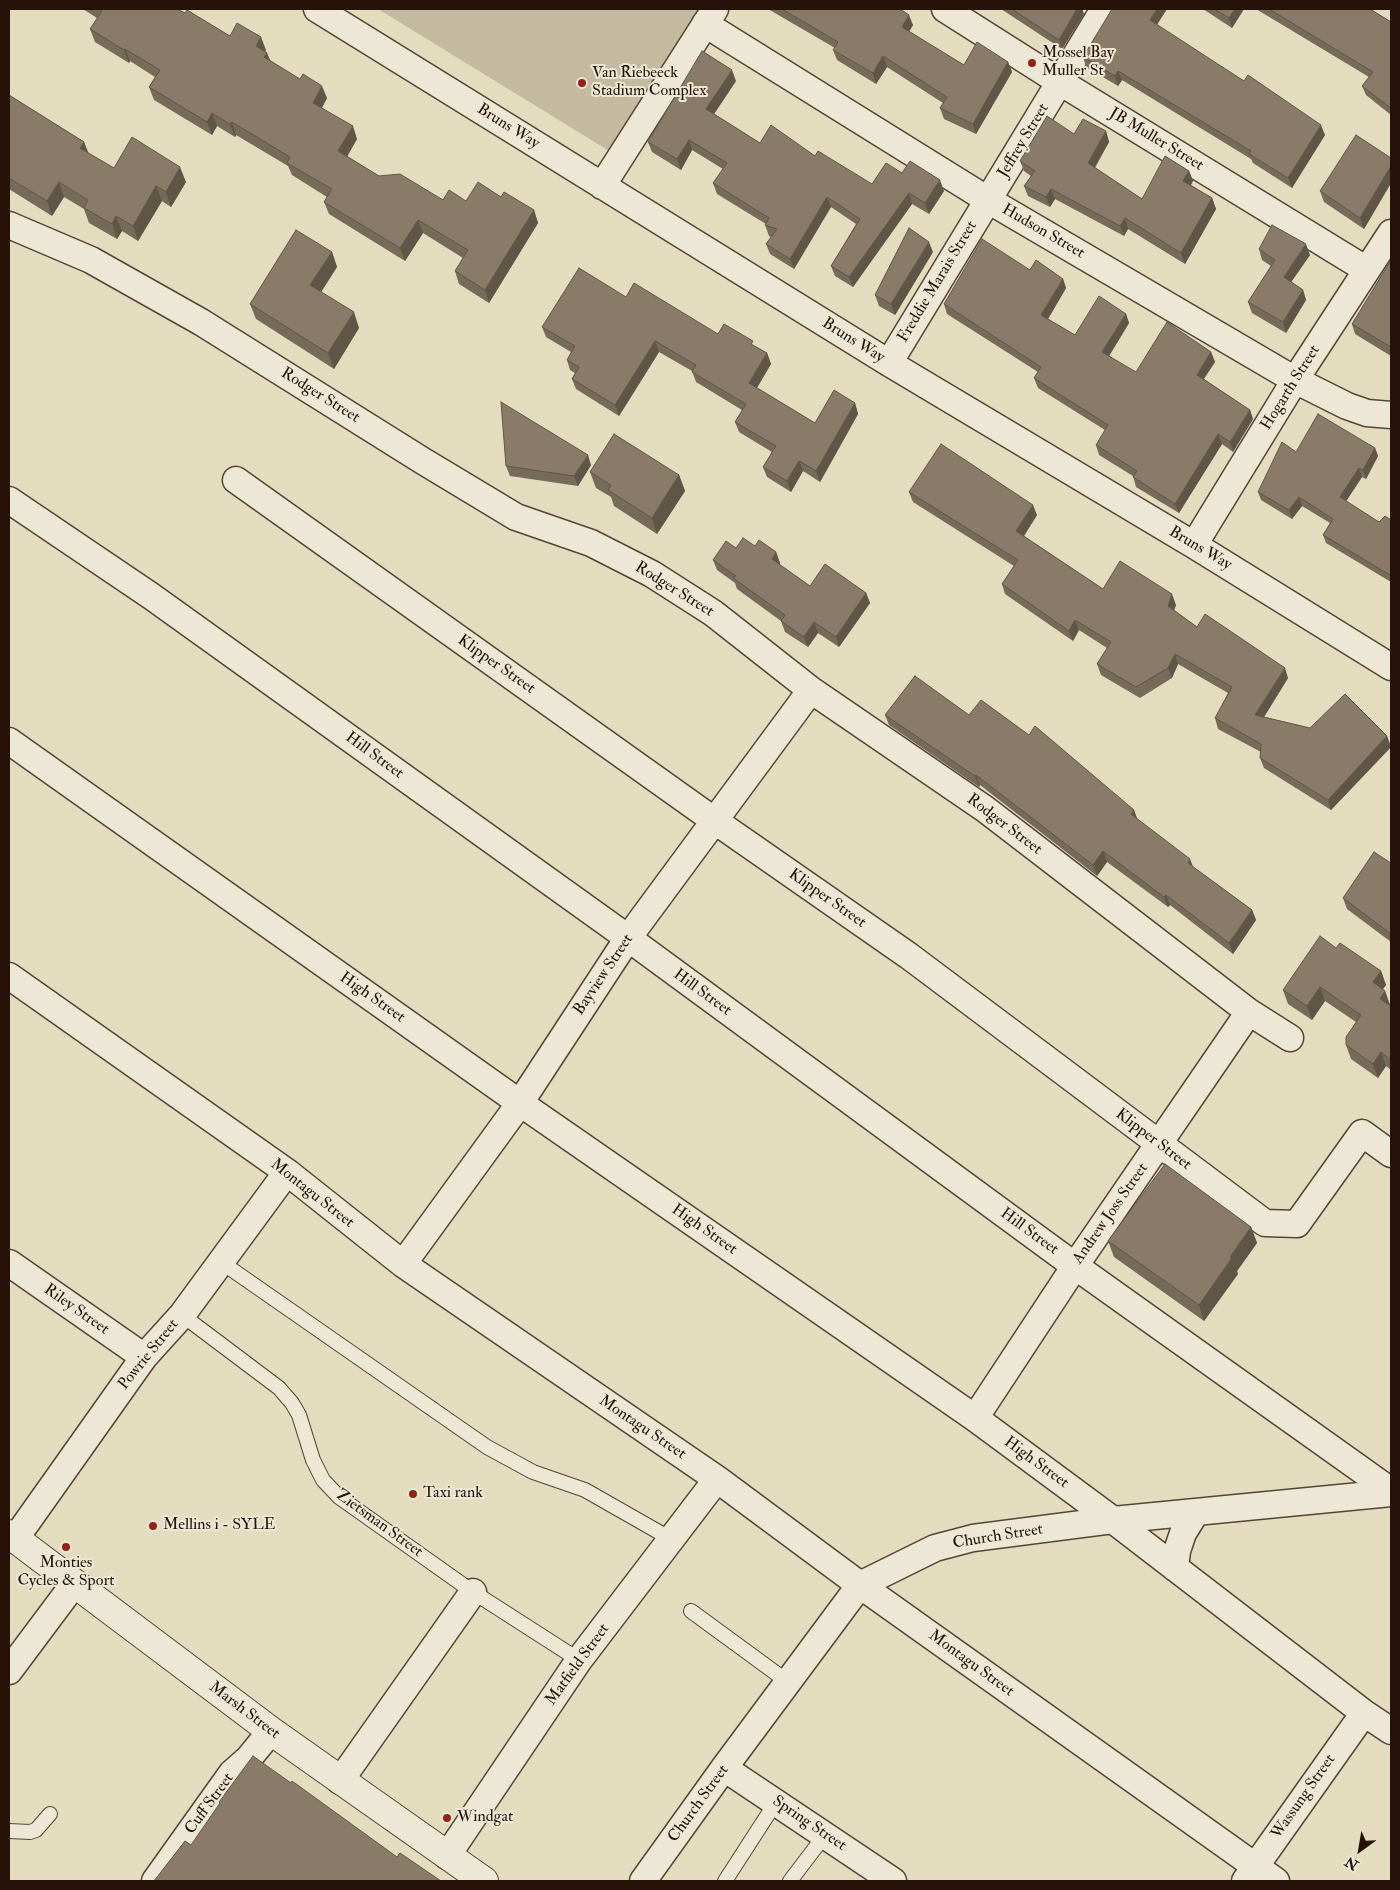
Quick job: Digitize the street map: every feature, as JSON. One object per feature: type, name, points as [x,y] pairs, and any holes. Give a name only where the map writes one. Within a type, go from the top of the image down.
[{"type":"street","name":"Bruns Way","points":[[317,9],[889,363],[1194,545],[1391,667]]},
{"type":"street","name":"JB Muller Street","points":[[946,9],[1060,82],[1367,270]]},
{"type":"street","name":"Jeffrey Street","points":[[988,200],[1104,9]]},
{"type":"street","points":[[602,186],[710,16]]},
{"type":"street","name":"Hudson Street","points":[[710,16],[988,200],[1295,380],[1347,406],[1366,412],[1391,415]]},
{"type":"street","name":"Freddie Marais Street","points":[[889,363],[988,200]]},
{"type":"street","name":"Rodger Street","points":[[9,225],[91,260],[201,322],[423,461],[516,516],[591,543],[652,574],[713,613],[811,690],[985,809],[1249,1012],[1290,1038]]},
{"type":"street","name":"Hogarth Street","points":[[1194,545],[1295,380],[1391,233]]},
{"type":"street","name":"Klipper Street","points":[[236,480],[715,821],[909,956],[1265,1223],[1297,1224],[1362,1133],[1391,1154]]},
{"type":"street","name":"Hill Street","points":[[9,500],[151,596],[628,938],[1075,1266],[1391,1492]]},
{"type":"street","name":"Bayview Street","points":[[402,1264],[520,1103],[628,938],[811,690]]},
{"type":"street","name":"High Street","points":[[9,741],[520,1103],[975,1418],[1113,1520],[1364,1713],[1391,1731]]},
{"type":"street","name":"Montagu Street","points":[[9,976],[287,1172],[402,1264],[717,1479],[1258,1876]]},
{"type":"street","name":"Andrew Joss Street","points":[[975,1418],[1075,1266],[1249,1012]]},
{"type":"street","name":"Powrie Street","points":[[12,1537],[144,1357],[182,1315],[287,1172]]},
{"type":"street","name":"Riley Street","points":[[9,1263],[144,1357]]},
{"type":"street","name":"Matfield Street","points":[[447,1856],[579,1660],[717,1479]]},
{"type":"street","name":"Church Street","points":[[644,1881],[724,1768],[860,1585],[935,1548],[973,1538],[1113,1520],[1391,1492]]},
{"type":"street","points":[[1175,1568],[1183,1533],[1196,1512]]},
{"type":"street","name":"Marsh Street","points":[[12,1537],[271,1731],[484,1881]]},
{"type":"street","points":[[9,1671],[74,1584]]},
{"type":"street","points":[[340,1781],[473,1592]]},
{"type":"street","name":"Wassung Street","points":[[1258,1876],[1364,1713]]},
{"type":"street","name":"Cuff Street","points":[[155,1881],[232,1773],[249,1758],[271,1731]]},
{"type":"street","name":"Spring Street","points":[[724,1768],[893,1881]]},
{"type":"lane","points":[[220,1262],[487,1447],[533,1472],[585,1490],[671,1539]]},
{"type":"lane","name":"Zietsman Street","points":[[182,1315],[279,1388],[292,1402],[299,1416],[313,1460],[322,1480],[339,1497],[473,1592],[579,1660]]},
{"type":"lane","points":[[691,1611],[788,1682]]},
{"type":"lane","points":[[724,1881],[776,1802]]},
{"type":"lane","points":[[9,1831],[30,1832],[36,1830],[50,1814]]},
{"type":"lane","points":[[790,1881],[825,1836]]},
{"type":"shaded area","name":"Van Riebeeck Stadium Complex","points":[[378,9],[711,9],[619,157]]},
{"type":"building","points":[[99,9],[177,9],[185,13],[187,10],[230,36],[237,23],[261,37],[256,46],[267,53],[264,57],[300,79],[303,74],[322,86],[313,103],[353,126],[338,151],[379,176],[400,174],[443,200],[449,190],[466,201],[478,182],[501,197],[504,192],[534,210],[485,290],[455,271],[468,250],[418,220],[400,248],[324,202],[332,189],[287,163],[290,157],[232,122],[230,124],[212,113],[207,122],[149,87],[160,70],[90,29],[102,11]]},
{"type":"building","points":[[782,9],[900,9],[909,15],[902,27],[964,65],[977,42],[1008,62],[973,124],[940,108],[947,97],[883,56],[873,73],[833,50],[838,42]]},
{"type":"building","points":[[1012,9],[1077,9],[1059,40]]},
{"type":"building","points":[[1112,9],[1157,9],[1150,20],[1244,81],[1248,75],[1321,125],[1288,178],[1249,154],[1251,151],[1118,71],[1115,76],[1083,57]]},
{"type":"building","points":[[1214,9],[1235,9],[1229,18]]},
{"type":"building","points":[[1269,9],[1370,9],[1391,22],[1391,108],[1362,86],[1373,72]]},
{"type":"building","points":[[702,51],[732,70],[706,109],[760,143],[771,125],[815,156],[818,151],[872,184],[886,163],[902,173],[910,161],[940,180],[925,203],[909,193],[849,277],[831,266],[860,219],[827,197],[790,259],[766,244],[777,229],[765,225],[769,218],[713,183],[727,163],[689,140],[677,159],[648,142]]},
{"type":"building","points":[[9,95],[84,142],[80,148],[114,168],[132,137],[180,167],[166,192],[156,186],[133,226],[116,216],[112,224],[84,208],[88,200],[59,182],[47,201],[9,178]]},
{"type":"building","points":[[1047,116],[1074,134],[1083,119],[1106,131],[1088,163],[1142,199],[1165,156],[1189,171],[1183,181],[1212,198],[1181,253],[1125,218],[1120,226],[1051,189],[1046,197],[1024,186],[1035,171],[1020,161]]},
{"type":"building","points":[[1356,135],[1391,158],[1391,166],[1360,218],[1320,191]]},
{"type":"building","points":[[1272,225],[1306,244],[1284,277],[1303,290],[1283,322],[1248,302],[1275,260],[1259,249]]},
{"type":"building","points":[[909,228],[929,242],[891,304],[875,295]]},
{"type":"building","points":[[296,230],[332,252],[310,285],[354,312],[328,353],[250,304]]},
{"type":"building","points":[[982,239],[1030,270],[1036,260],[1063,279],[1041,315],[1075,335],[1099,296],[1126,314],[1102,352],[1136,372],[1167,322],[1211,352],[1197,375],[1250,410],[1230,442],[1218,434],[1175,504],[1133,477],[1137,471],[1096,445],[1108,425],[1034,378],[1041,367],[944,304]]},
{"type":"building","points":[[1391,260],[1391,347],[1352,324]]},
{"type":"building","points":[[579,268],[626,297],[634,283],[718,334],[724,324],[753,341],[751,344],[767,353],[749,383],[815,423],[834,390],[855,403],[816,471],[799,461],[787,481],[763,467],[776,446],[735,422],[746,404],[692,372],[696,365],[655,341],[615,405],[572,379],[579,367],[567,360],[575,346],[542,327]]},
{"type":"building","points":[[501,402],[588,455],[574,476],[506,466]]},
{"type":"building","points":[[1318,414],[1375,448],[1363,470],[1359,468],[1340,497],[1379,522],[1385,516],[1391,520],[1390,575],[1323,535],[1333,519],[1299,497],[1289,510],[1258,492],[1282,442],[1296,452]]},
{"type":"building","points":[[614,434],[679,475],[652,518],[608,490],[611,485],[590,472]]},
{"type":"building","points":[[941,444],[1033,505],[1016,531],[1103,589],[1120,561],[1172,594],[1168,606],[1197,627],[1205,614],[1285,668],[1255,715],[1310,728],[1345,694],[1387,736],[1328,800],[1260,758],[1261,744],[1215,718],[1232,687],[1175,654],[1168,668],[1136,687],[1097,664],[1111,642],[1075,620],[1069,631],[1002,584],[1018,560],[909,492]]},
{"type":"building","points":[[743,538],[755,546],[759,540],[776,552],[772,559],[810,586],[825,564],[866,593],[836,637],[814,622],[804,637],[781,621],[785,615],[733,578],[736,576],[713,560],[726,541],[736,548]]},
{"type":"building","points":[[915,676],[969,715],[981,700],[1029,735],[1035,726],[1134,810],[1131,814],[1190,859],[1188,863],[1252,910],[1229,943],[1166,895],[1164,897],[1103,851],[1093,865],[976,775],[885,715]]},
{"type":"building","points":[[1374,852],[1391,863],[1391,934],[1343,898]]},
{"type":"building","points":[[1320,936],[1336,948],[1340,943],[1381,971],[1373,982],[1385,991],[1380,999],[1391,1006],[1391,1060],[1381,1052],[1373,1064],[1346,1045],[1346,1037],[1361,1015],[1320,987],[1307,1006],[1283,990]]},
{"type":"building","points":[[1165,1164],[1251,1227],[1199,1305],[1108,1241]]},
{"type":"building","points":[[253,1756],[291,1783],[292,1781],[397,1857],[400,1853],[441,1881],[154,1881],[185,1841],[191,1845],[219,1802]]},
{"type":"place","name":"Mossel Bay Muller St","points":[[1032,63]]},
{"type":"place","name":"Van Riebeeck Stadium Complex","points":[[582,83]]},
{"type":"place","name":"Taxi rank","points":[[413,1494]]},
{"type":"place","name":"Mellins i - SYLE","points":[[153,1526]]},
{"type":"place","name":"Monties Cycles & Sport","points":[[66,1547]]},
{"type":"place","name":"Windgat","points":[[447,1818]]}]
